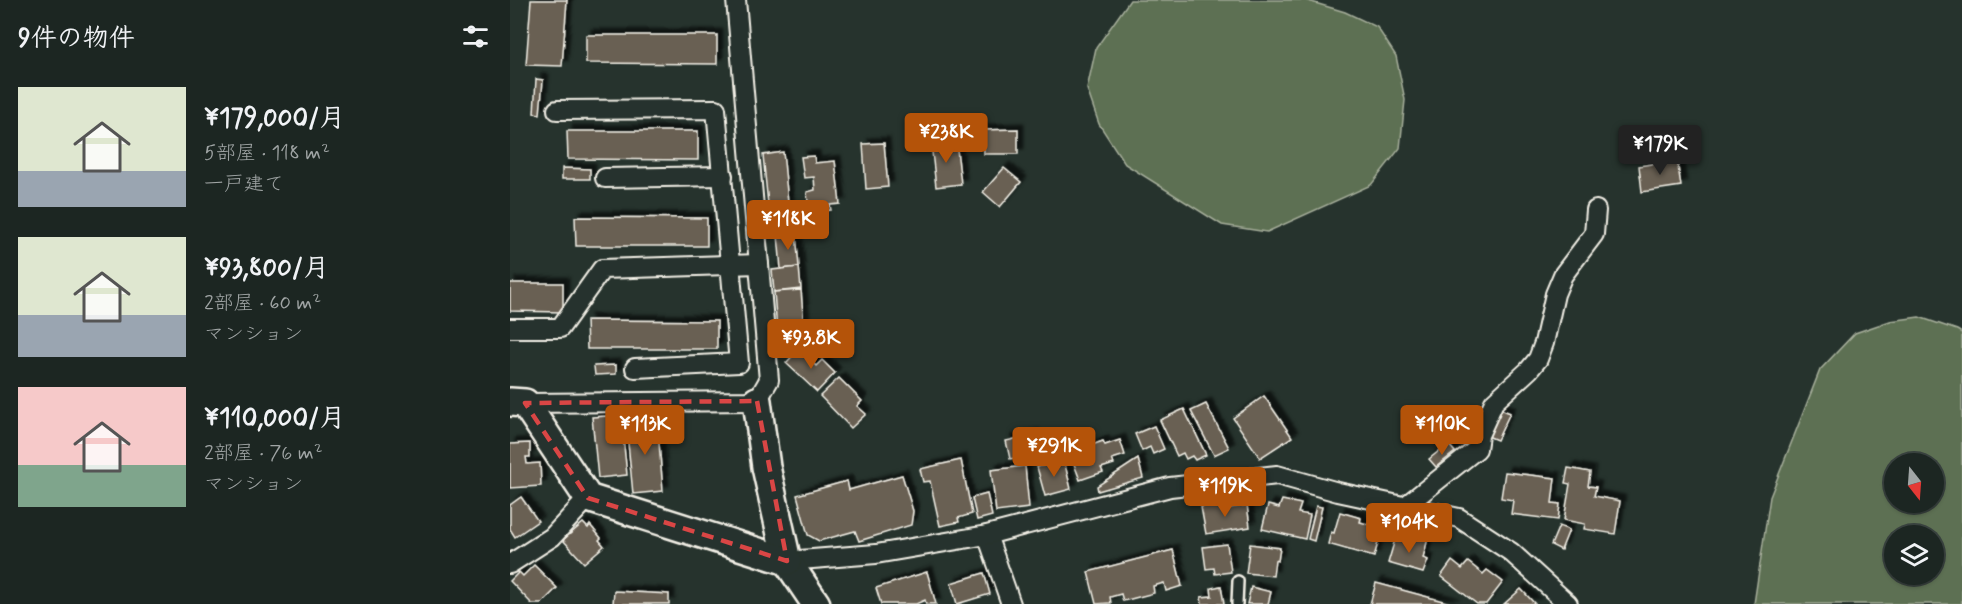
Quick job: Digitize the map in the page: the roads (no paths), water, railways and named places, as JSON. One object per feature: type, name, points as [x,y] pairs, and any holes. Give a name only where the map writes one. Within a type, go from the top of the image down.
[{"type":"street","points":[[735,0],[770,380],[757,401],[766,467],[787,561],[816,604]]},
{"type":"street","points":[[557,110],[716,109],[739,363],[635,368]]},
{"type":"street","points":[[605,178],[723,176]]},
{"type":"street","points":[[1404,507],[1477,449],[1479,435],[1494,402],[1538,359],[1555,294],[1563,275],[1594,234],[1596,210]]},
{"type":"street","points":[[510,327],[560,328],[602,269],[759,264]]},
{"type":"street","points":[[517,402],[757,401]]},
{"type":"street","points":[[517,402],[588,498],[787,561],[876,554],[987,535],[1170,488],[1277,475],[1404,507],[1459,518],[1511,552],[1568,604]]},
{"type":"street","points":[[510,564],[552,537],[588,498]]},
{"type":"street","points":[[987,535],[1011,604]]},
{"type":"lane","points":[[1237,604],[1238,581]]}]
